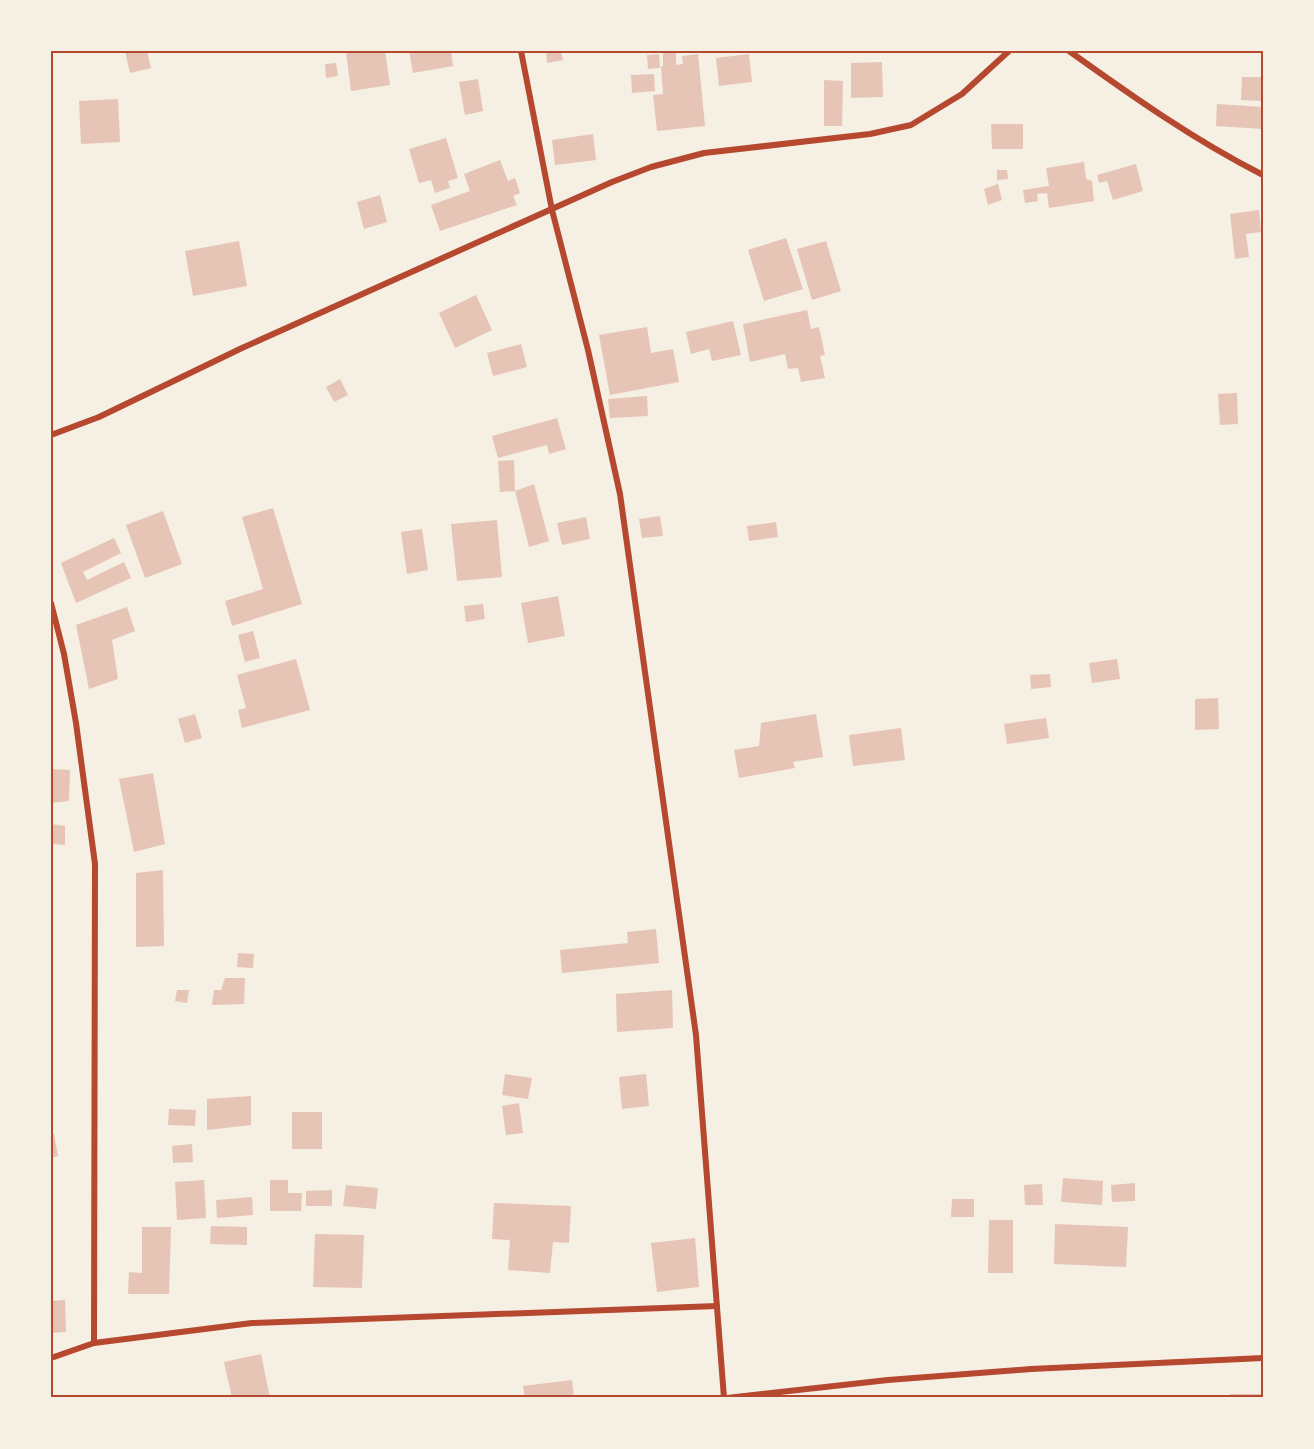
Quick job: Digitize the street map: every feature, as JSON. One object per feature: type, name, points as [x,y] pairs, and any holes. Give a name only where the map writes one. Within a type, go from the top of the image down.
[{"type":"street","points":[[521,51],[552,210],[588,350],[620,494],[696,1035],[726,1398],[888,1380],[1031,1369],[1263,1359]]},
{"type":"street","points":[[51,435],[99,417],[242,348],[612,182],[651,167],[704,153],[870,134],[911,125],[962,94],[1009,51]]},
{"type":"street","points":[[1069,51],[1148,108],[1223,154],[1263,175]]},
{"type":"street","points":[[51,603],[64,654],[76,723],[95,864],[94,1343]]},
{"type":"street","points":[[51,1358],[94,1343],[252,1323],[717,1306]]},
{"type":"building","points":[[125,51],[147,51],[151,68],[130,73]]},
{"type":"building","points":[[385,51],[390,85],[351,91],[346,52]]},
{"type":"building","points":[[409,51],[451,51],[453,66],[413,73]]},
{"type":"building","points":[[546,51],[561,51],[563,60],[547,63]]},
{"type":"building","points":[[676,52],[676,65],[683,64],[682,56],[698,54],[705,126],[657,131],[653,95],[663,94],[661,66],[663,66],[663,53]]},
{"type":"building","points":[[659,54],[660,68],[648,69],[647,55]]},
{"type":"building","points":[[749,54],[752,82],[719,86],[716,58]]},
{"type":"building","points":[[882,62],[883,97],[851,98],[851,63]]},
{"type":"building","points":[[336,63],[338,76],[326,78],[325,64]]},
{"type":"building","points":[[654,74],[655,91],[632,93],[631,75]]},
{"type":"building","points":[[1242,77],[1263,77],[1263,101],[1241,100]]},
{"type":"building","points":[[478,79],[483,111],[465,115],[459,82]]},
{"type":"building","points":[[824,80],[843,81],[842,126],[824,126]]},
{"type":"building","points":[[118,99],[120,142],[81,144],[79,101]]},
{"type":"building","points":[[1217,104],[1263,107],[1263,129],[1216,126]]},
{"type":"building","points":[[991,124],[1023,124],[1023,149],[992,149]]},
{"type":"building","points":[[593,134],[596,160],[555,165],[552,140]]},
{"type":"building","points":[[446,138],[458,178],[448,181],[450,188],[435,193],[431,180],[419,183],[409,149]]},
{"type":"building","points":[[500,160],[508,181],[515,178],[520,193],[513,196],[517,205],[440,231],[431,205],[470,191],[464,174]]},
{"type":"building","points":[[1084,162],[1086,179],[1092,181],[1094,201],[1049,208],[1047,193],[1037,194],[1038,201],[1025,203],[1023,190],[1049,186],[1046,168]]},
{"type":"building","points":[[1136,164],[1143,191],[1113,200],[1107,181],[1099,183],[1097,175]]},
{"type":"building","points":[[997,170],[1007,170],[1008,179],[997,180]]},
{"type":"building","points":[[998,184],[1002,200],[988,205],[984,189]]},
{"type":"building","points":[[380,195],[387,222],[364,229],[357,202]]},
{"type":"building","points":[[1259,210],[1261,232],[1246,234],[1249,257],[1235,259],[1230,214]]},
{"type":"building","points":[[786,238],[803,289],[764,301],[748,250]]},
{"type":"building","points":[[239,241],[247,286],[193,296],[185,251]]},
{"type":"building","points":[[826,241],[841,291],[812,300],[797,249]]},
{"type":"building","points":[[476,295],[492,330],[455,348],[439,313]]},
{"type":"building","points":[[807,310],[811,329],[819,327],[825,355],[820,356],[825,378],[801,382],[798,368],[788,369],[785,354],[750,362],[743,324]]},
{"type":"building","points":[[733,321],[741,355],[712,361],[709,349],[691,354],[686,332]]},
{"type":"building","points":[[647,327],[651,353],[673,349],[679,382],[610,395],[599,335]]},
{"type":"building","points":[[521,344],[527,367],[493,376],[487,353]]},
{"type":"building","points":[[340,379],[348,395],[334,402],[326,387]]},
{"type":"building","points":[[1237,393],[1238,424],[1220,425],[1218,394]]},
{"type":"building","points":[[647,396],[648,416],[610,418],[608,399]]},
{"type":"building","points":[[557,418],[566,449],[549,454],[547,445],[498,458],[492,436]]},
{"type":"building","points":[[514,460],[515,491],[500,492],[498,461]]},
{"type":"building","points":[[534,484],[549,541],[529,547],[515,491]]},
{"type":"building","points":[[273,508],[302,604],[232,626],[225,601],[263,589],[242,517]]},
{"type":"building","points":[[163,511],[182,564],[145,578],[126,525]]},
{"type":"building","points":[[660,516],[663,536],[642,538],[639,519]]},
{"type":"building","points":[[586,517],[590,539],[562,545],[557,523]]},
{"type":"building","points":[[497,520],[502,577],[457,581],[451,524]]},
{"type":"building","points":[[776,522],[778,537],[749,541],[747,526]]},
{"type":"building","points":[[422,529],[428,570],[407,574],[401,532]]},
{"type":"building","points":[[114,538],[121,553],[83,572],[87,580],[124,562],[131,578],[76,603],[61,563]]},
{"type":"building","points":[[558,596],[565,636],[528,643],[521,603]]},
{"type":"building","points":[[483,604],[485,619],[466,622],[464,606]]},
{"type":"building","points":[[127,607],[135,631],[112,640],[118,679],[89,689],[76,625]]},
{"type":"building","points":[[253,631],[260,658],[245,662],[238,635]]},
{"type":"building","points":[[296,659],[310,710],[242,728],[238,710],[246,708],[237,675]]},
{"type":"building","points":[[1117,659],[1120,679],[1092,683],[1089,663]]},
{"type":"building","points":[[1050,674],[1051,687],[1031,689],[1030,675]]},
{"type":"building","points":[[1218,698],[1219,729],[1195,730],[1195,699]]},
{"type":"building","points":[[195,714],[202,738],[185,743],[178,719]]},
{"type":"building","points":[[816,714],[823,757],[793,762],[795,768],[739,778],[734,750],[759,746],[761,723]]},
{"type":"building","points":[[1046,718],[1049,738],[1007,744],[1004,724]]},
{"type":"building","points":[[901,728],[905,760],[853,766],[849,735]]},
{"type":"building","points":[[51,769],[70,770],[69,801],[51,803]]},
{"type":"building","points":[[153,773],[165,844],[134,852],[119,779]]},
{"type":"building","points":[[51,824],[65,826],[65,845],[51,844]]},
{"type":"building","points":[[163,870],[164,946],[136,947],[136,873]]},
{"type":"building","points":[[656,929],[659,963],[562,973],[560,950],[628,943],[627,932]]},
{"type":"building","points":[[238,953],[254,954],[253,968],[237,967]]},
{"type":"building","points":[[225,978],[245,978],[244,1004],[212,1005],[214,990],[221,990]]},
{"type":"building","points":[[177,990],[189,990],[187,1003],[175,1001]]},
{"type":"building","points":[[672,990],[673,1028],[617,1032],[616,994]]},
{"type":"building","points":[[505,1074],[532,1078],[528,1099],[502,1095]]},
{"type":"building","points":[[646,1074],[649,1106],[622,1109],[619,1077]]},
{"type":"building","points":[[251,1096],[251,1125],[207,1130],[207,1099]]},
{"type":"building","points":[[519,1103],[523,1133],[506,1135],[502,1106]]},
{"type":"building","points":[[169,1109],[196,1110],[195,1126],[168,1125]]},
{"type":"building","points":[[292,1112],[322,1112],[322,1149],[292,1149]]},
{"type":"building","points":[[51,1134],[54,1134],[58,1156],[51,1158]]},
{"type":"building","points":[[192,1144],[193,1162],[173,1163],[172,1146]]},
{"type":"building","points":[[1063,1178],[1103,1181],[1102,1205],[1061,1202]]},
{"type":"building","points":[[204,1180],[206,1218],[177,1220],[175,1182]]},
{"type":"building","points":[[270,1180],[288,1180],[288,1193],[302,1193],[301,1211],[270,1211]]},
{"type":"building","points":[[1135,1183],[1135,1201],[1112,1202],[1111,1185]]},
{"type":"building","points":[[1042,1184],[1043,1205],[1025,1205],[1024,1185]]},
{"type":"building","points":[[346,1185],[378,1188],[376,1209],[343,1206]]},
{"type":"building","points":[[332,1190],[332,1206],[306,1206],[306,1191]]},
{"type":"building","points":[[252,1197],[253,1215],[217,1218],[216,1200]]},
{"type":"building","points":[[952,1199],[974,1199],[974,1217],[951,1217]]},
{"type":"building","points":[[494,1203],[571,1206],[569,1243],[553,1242],[550,1273],[508,1270],[510,1240],[492,1239]]},
{"type":"building","points":[[989,1220],[1013,1220],[1013,1273],[988,1273]]},
{"type":"building","points":[[1055,1224],[1128,1227],[1126,1267],[1054,1264]]},
{"type":"building","points":[[211,1226],[247,1227],[247,1245],[210,1244]]},
{"type":"building","points":[[142,1227],[171,1227],[169,1294],[128,1294],[129,1272],[142,1273]]},
{"type":"building","points":[[315,1234],[364,1235],[362,1288],[313,1287]]},
{"type":"building","points":[[695,1238],[699,1287],[657,1292],[651,1243]]},
{"type":"building","points":[[65,1300],[66,1332],[51,1333],[51,1301]]},
{"type":"building","points":[[261,1354],[270,1398],[232,1398],[224,1362]]},
{"type":"building","points":[[572,1380],[574,1398],[525,1398],[523,1386]]},
{"type":"building","points":[[1230,1394],[1263,1394],[1263,1398],[1230,1398]]}]
